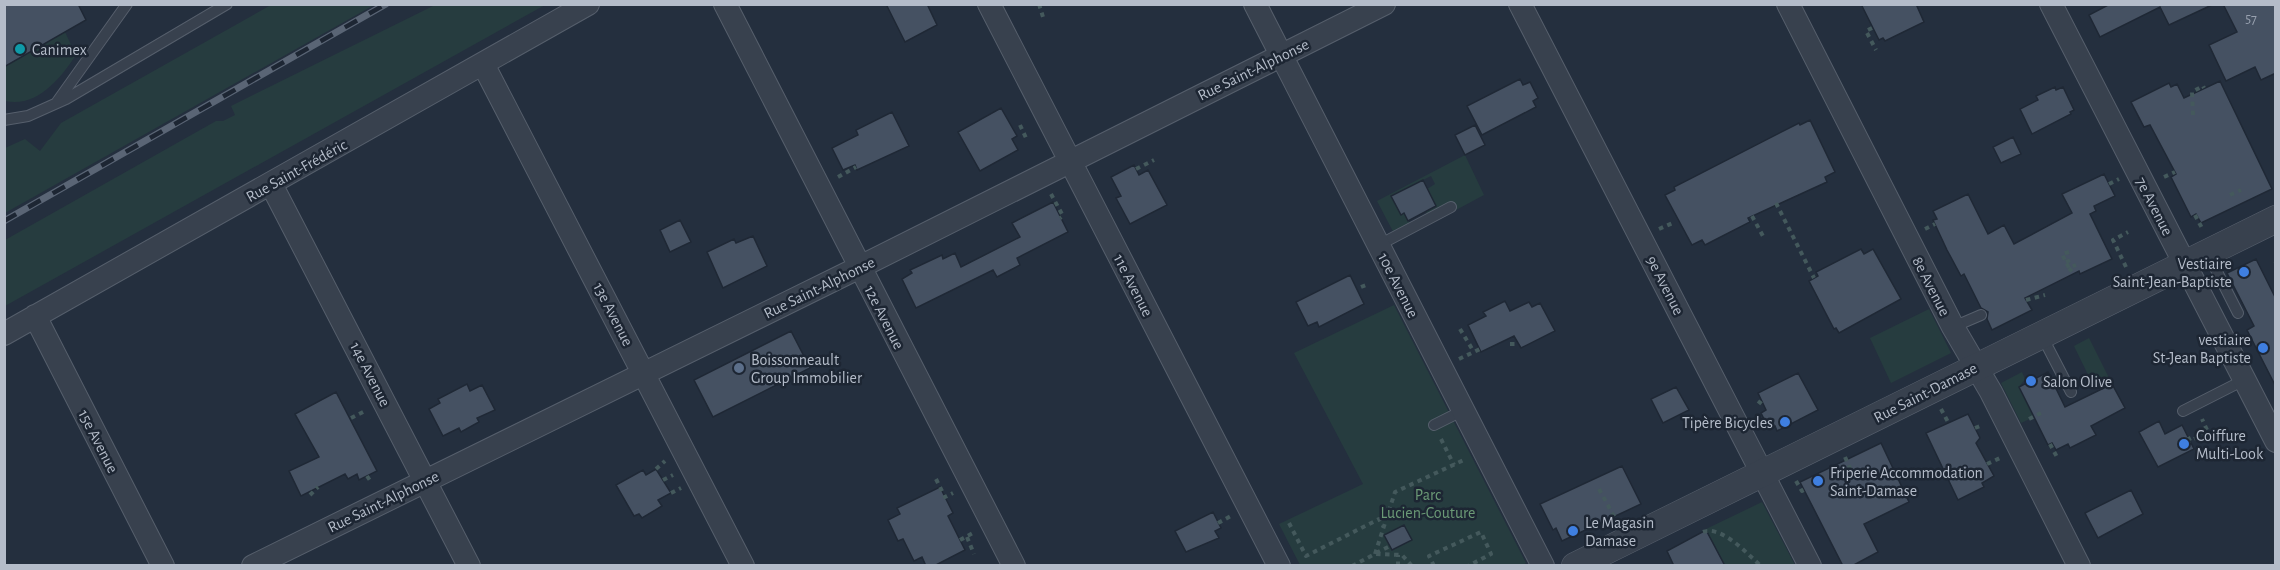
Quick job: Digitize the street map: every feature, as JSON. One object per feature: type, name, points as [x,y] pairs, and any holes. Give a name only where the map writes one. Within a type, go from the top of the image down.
[{"type":"street","name":"Rue Saint-Frédéric","points":[[4,334],[588,4]]},
{"type":"street","name":"12e Avenue","points":[[725,4],[1014,566]]},
{"type":"street","name":"11e Avenue","points":[[989,4],[1279,566]]},
{"type":"street","name":"10e Avenue","points":[[1255,4],[1544,566]]},
{"type":"street","name":"9e Avenue","points":[[1520,4],[1810,566]]},
{"type":"street","name":"8e Avenue","points":[[1788,4],[1953,327],[1991,392],[2079,566]]},
{"type":"street","name":"7e Avenue","points":[[2051,4],[2198,249],[2244,380],[2276,441]]},
{"type":"street","name":"Rue Saint-Alphonse","points":[[253,566],[860,267],[1373,7]]},
{"type":"street","name":"13e Avenue","points":[[483,64],[743,566]]},
{"type":"street","name":"14e Avenue","points":[[271,184],[469,566]]},
{"type":"street","name":"Rue Saint-Damase","points":[[1575,566],[2041,334],[2198,249],[2276,219]]},
{"type":"street","name":"15e Avenue","points":[[35,316],[163,566]]},
{"type":"lane","points":[[56,104],[127,4]]},
{"type":"lane","points":[[4,120],[28,116],[56,104],[227,4]]},
{"type":"lane","points":[[1378,245],[1451,207]]},
{"type":"lane","points":[[2198,249],[2238,313]]},
{"type":"lane","points":[[1953,327],[1981,315]]},
{"type":"lane","points":[[2041,334],[2071,392]]},
{"type":"lane","points":[[2183,411],[2244,380]]},
{"type":"lane","points":[[1434,425],[1464,411]]},
{"type":"path","points":[[1039,4],[1043,17]]},
{"type":"path","points":[[1872,28],[1866,31],[1876,50]]},
{"type":"path","points":[[2194,111],[2192,92],[2203,86],[2204,88]]},
{"type":"path","points":[[1012,127],[1019,126],[1027,140]]},
{"type":"path","points":[[1136,169],[1154,160]]},
{"type":"path","points":[[834,179],[856,167]]},
{"type":"path","points":[[2230,195],[2241,190]]},
{"type":"path","points":[[1050,193],[1063,216],[1060,218]]},
{"type":"path","points":[[1776,202],[1814,279]]},
{"type":"path","points":[[2195,215],[2198,249]]},
{"type":"path","points":[[1752,216],[1764,238]]},
{"type":"path","points":[[1656,231],[1675,222]]},
{"type":"path","points":[[2127,269],[2113,240],[2128,232]]},
{"type":"path","points":[[2069,252],[2062,254],[2068,268],[2073,273]]},
{"type":"path","points":[[2066,262],[2073,259]]},
{"type":"path","points":[[2068,268],[2076,265]]},
{"type":"path","points":[[1361,287],[1366,285]]},
{"type":"path","points":[[2026,300],[2045,295]]},
{"type":"path","points":[[1460,329],[1469,339],[1474,352]]},
{"type":"path","points":[[1510,344],[1518,344]]},
{"type":"path","points":[[1457,360],[1480,349]]},
{"type":"path","points":[[1758,401],[1764,405]]},
{"type":"path","points":[[2188,437],[2190,441],[2208,432],[2194,405]]},
{"type":"path","points":[[1941,409],[1948,422]]},
{"type":"path","points":[[1375,554],[1395,492],[1454,465],[1434,425]]},
{"type":"path","points":[[1975,428],[1983,425]]},
{"type":"path","points":[[2050,444],[2058,459]]},
{"type":"path","points":[[1844,457],[1853,475],[1857,473]]},
{"type":"path","points":[[1987,464],[2000,458]]},
{"type":"path","points":[[368,476],[371,482]]},
{"type":"path","points":[[936,479],[945,497]]},
{"type":"path","points":[[1797,480],[1802,491],[1804,490]]},
{"type":"path","points":[[310,495],[318,488]]},
{"type":"path","points":[[1599,489],[1616,522]]},
{"type":"path","points":[[1289,523],[1306,556],[1379,518],[1383,527]]},
{"type":"path","points":[[1697,535],[1713,530],[1761,566]]},
{"type":"path","points":[[1433,565],[1429,556],[1481,532],[1491,554],[1468,566]]},
{"type":"path","points":[[967,537],[974,554]]},
{"type":"path","points":[[1352,566],[1390,546]]},
{"type":"path","points":[[1375,554],[1402,555],[1412,566]]},
{"type":"path","points":[[1397,565],[1398,555]]},
{"type":"green space","points":[[271,5],[374,5],[5,213],[5,148],[25,139],[40,151],[61,123]]},
{"type":"green space","points":[[435,5],[545,5],[5,306],[5,240],[216,121],[223,121],[235,115],[231,106]]},
{"type":"green space","points":[[65,32],[76,55],[63,73],[37,96],[17,102],[5,101],[4,67]]},
{"type":"green space","points":[[1465,155],[1484,195],[1398,241],[1377,201]],"holes":[[[1431,176],[1435,184],[1427,189],[1436,207],[1426,212],[1428,216],[1411,225],[1404,213],[1401,214],[1391,196]]]},
{"type":"green space","name":"Parc Lucien-Couture","points":[[1394,305],[1526,563],[1521,566],[1300,565],[1279,524],[1363,484],[1294,353]]},
{"type":"green space","points":[[1929,309],[1951,353],[1891,383],[1870,338]]},
{"type":"green space","points":[[2089,338],[2111,382],[2105,385],[2102,378],[2092,383],[2074,346]]},
{"type":"green space","points":[[2022,372],[2025,379],[2019,387],[2034,417],[2021,423],[2001,383]]},
{"type":"green space","points":[[1762,502],[1795,565],[1725,565],[1706,529]]},
{"type":"building","name":"Canimex","points":[[4,4],[78,4],[86,20],[4,67]]},
{"type":"building","points":[[886,4],[927,4],[937,25],[905,42]]},
{"type":"building","points":[[1861,4],[1916,4],[1924,22],[1885,41],[1883,38],[1879,40]]},
{"type":"building","points":[[2110,4],[2214,4],[2169,25],[2160,7],[2100,37],[2089,15]]},
{"type":"building","points":[[2223,4],[2276,4],[2276,73],[2261,80],[2255,67],[2226,81],[2209,45],[2237,32]]},
{"type":"building","points":[[1520,79],[1523,85],[1530,82],[1538,98],[1533,101],[1536,107],[1482,135],[1467,106]]},
{"type":"building","points":[[2220,81],[2272,189],[2201,223],[2196,214],[2191,217],[2171,177],[2176,174],[2150,125],[2144,127],[2131,102],[2169,83],[2171,87],[2177,84],[2184,98]]},
{"type":"building","points":[[2055,87],[2056,90],[2063,87],[2074,110],[2070,112],[2071,114],[2032,134],[2020,109],[2038,100],[2036,96]]},
{"type":"building","points":[[1001,108],[1017,136],[1012,139],[1018,150],[980,171],[958,132]]},
{"type":"building","points":[[892,112],[909,146],[857,170],[855,165],[843,170],[832,148],[858,135],[856,130]]},
{"type":"building","points":[[1810,120],[1835,172],[1825,177],[1827,182],[1748,218],[1750,222],[1705,245],[1702,240],[1692,245],[1665,195],[1675,190],[1674,187],[1799,123],[1800,125]]},
{"type":"building","points":[[1475,125],[1485,145],[1465,155],[1455,135]]},
{"type":"building","points":[[2013,137],[2021,154],[2001,163],[1993,147]]},
{"type":"building","points":[[1134,165],[1139,175],[1148,170],[1167,205],[1130,224],[1116,198],[1121,196],[1111,177]]},
{"type":"building","points":[[2104,174],[2115,196],[2094,206],[2096,211],[2090,214],[2112,259],[2080,274],[2079,271],[2025,298],[2032,310],[1992,330],[1987,319],[1988,312],[1981,308],[1964,274],[1961,276],[1947,250],[1933,220],[1937,219],[1933,211],[1968,194],[1988,234],[2004,225],[2014,244],[2072,213],[2062,194]]},
{"type":"building","points":[[1423,180],[1436,206],[1408,221],[1404,213],[1401,215],[1391,196]]},
{"type":"building","points":[[1053,202],[1068,232],[1017,258],[1020,265],[997,277],[993,270],[916,308],[902,279],[912,273],[910,270],[942,255],[943,259],[955,253],[961,267],[1020,237],[1012,223]]},
{"type":"building","points":[[680,220],[691,242],[670,252],[660,230]]},
{"type":"building","points":[[753,236],[767,266],[723,288],[707,252],[734,239],[736,243]]},
{"type":"building","points":[[1861,249],[1864,254],[1873,249],[1901,299],[1839,333],[1836,328],[1834,329],[1809,281],[1818,276],[1816,272]]},
{"type":"building","points":[[2256,259],[2276,299],[2276,387],[2247,330],[2254,326],[2227,273]]},
{"type":"building","points":[[1350,275],[1364,304],[1319,327],[1317,322],[1308,326],[1296,302]]},
{"type":"building","points":[[1505,301],[1510,311],[1529,302],[1532,307],[1540,303],[1555,331],[1521,348],[1514,336],[1481,352],[1468,325],[1486,316],[1483,312]]},
{"type":"building","points":[[791,331],[810,368],[713,417],[694,380]]},
{"type":"building","points":[[2048,372],[2065,407],[2112,384],[2125,408],[2091,426],[2096,435],[2070,448],[2068,444],[2056,450],[2052,443],[2048,445],[2019,387]]},
{"type":"building","points":[[1798,373],[1818,410],[1777,431],[1775,426],[1769,429],[1761,413],[1766,410],[1758,393]]},
{"type":"building","points":[[467,384],[470,391],[482,385],[495,410],[477,418],[479,422],[461,432],[459,428],[443,436],[429,409],[440,403],[438,399]]},
{"type":"building","points":[[1676,387],[1689,410],[1663,423],[1651,399]]},
{"type":"building","points":[[336,392],[377,471],[359,480],[357,474],[348,479],[345,474],[301,496],[289,471],[319,457],[295,414]]},
{"type":"building","points":[[1968,414],[1980,438],[1976,443],[1994,476],[1982,483],[1984,487],[1958,500],[1926,433]]},
{"type":"building","points":[[2159,421],[2165,434],[2182,425],[2194,449],[2158,467],[2139,432]]},
{"type":"building","points":[[1881,443],[1909,502],[1864,524],[1878,552],[1852,566],[1843,566],[1800,482]]},
{"type":"building","points":[[1622,466],[1641,504],[1562,541],[1556,528],[1553,530],[1540,504]]},
{"type":"building","points":[[656,469],[671,493],[658,500],[662,506],[642,518],[639,514],[634,516],[616,485],[643,470],[646,475]]},
{"type":"building","points":[[940,487],[953,513],[948,516],[965,550],[934,566],[926,566],[922,557],[914,561],[903,539],[898,541],[888,520],[900,514],[897,508]]},
{"type":"building","points":[[2131,490],[2143,514],[2098,538],[2085,513]]},
{"type":"building","points":[[1213,512],[1221,528],[1215,531],[1219,538],[1186,552],[1175,531]]},
{"type":"building","points":[[1404,525],[1412,540],[1392,550],[1384,535]]},
{"type":"building","points":[[1706,530],[1725,566],[1674,566],[1667,551]]},
{"type":"railway","points":[[4,221],[386,4]]},
{"type":"place","name":"Canimex","points":[[20,49]]},
{"type":"place","name":"Vestiaire Saint-Jean-Baptiste","points":[[2244,272]]},
{"type":"place","name":"vestiaire St-Jean Baptiste","points":[[2263,348]]},
{"type":"place","name":"Boissonneault Group Immobilier","points":[[739,368]]},
{"type":"place","name":"Salon Olive","points":[[2031,381]]},
{"type":"place","name":"Tipère Bicycles","points":[[1785,422]]},
{"type":"place","name":"Coiffure Multi-Look","points":[[2184,444]]},
{"type":"place","name":"Friperie Accommodation Saint-Damase","points":[[1818,481]]},
{"type":"place","name":"Le Magasin Damase","points":[[1573,531]]}]
